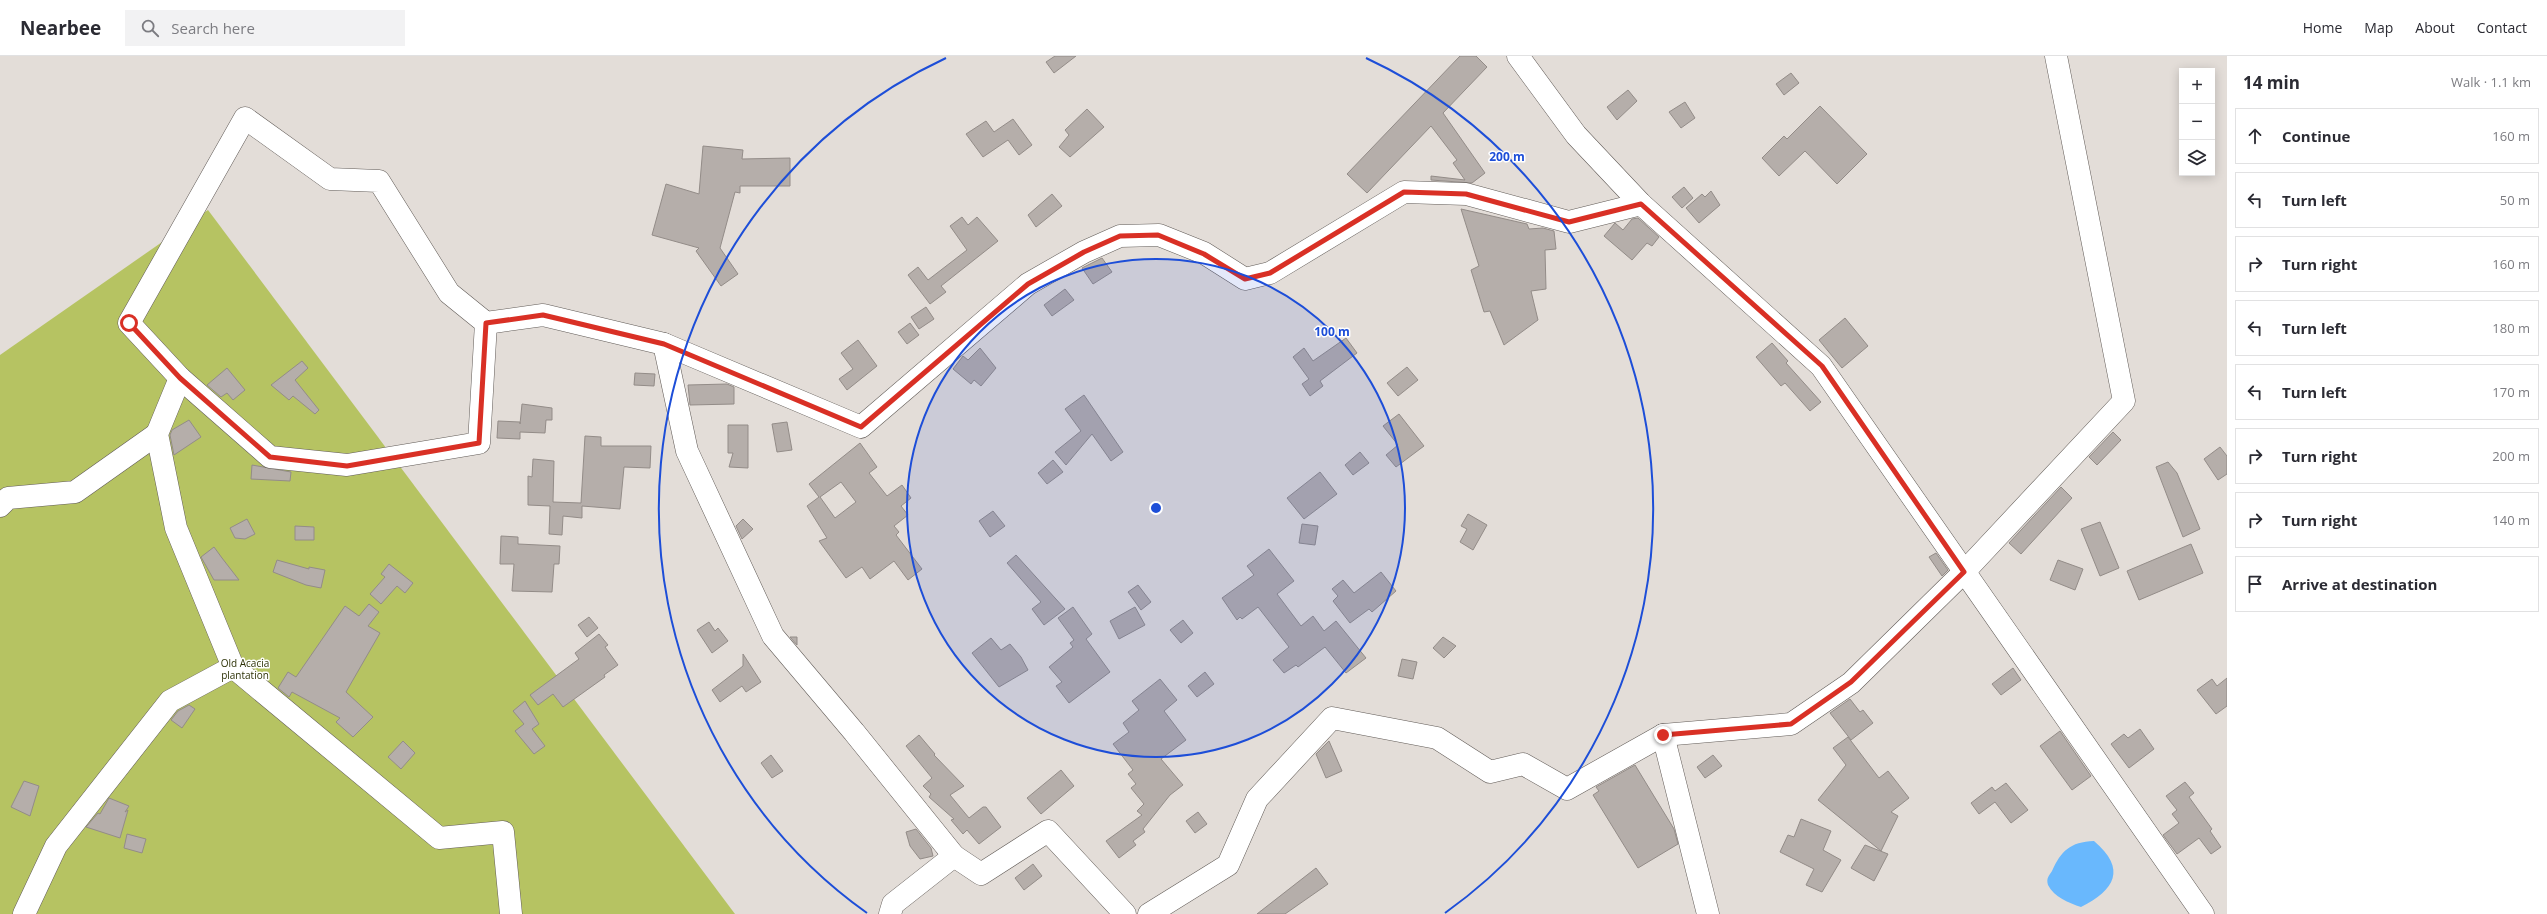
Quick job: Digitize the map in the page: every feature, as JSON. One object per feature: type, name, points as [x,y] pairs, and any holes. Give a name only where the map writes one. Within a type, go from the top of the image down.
[{"type":"street","points":[[1518,56],[1576,135],[1641,204],[1822,366],[2203,914]]},
{"type":"street","points":[[1149,914],[1228,865],[1257,799],[1332,718],[1437,738],[1490,772],[1524,764],[1567,789],[1663,735],[1791,724],[1851,682],[1964,572],[2124,401],[2056,56]]},
{"type":"street","points":[[486,323],[479,443],[347,466],[270,457],[180,378],[129,323],[245,118],[330,179],[379,181],[449,293],[486,323],[543,315],[664,344],[861,427],[1028,284],[1084,252],[1120,236],[1158,235],[1204,254],[1245,279],[1270,273],[1404,192],[1466,194],[1569,222],[1641,204]]},
{"type":"street","points":[[664,344],[688,451],[718,521],[773,636],[954,856],[981,874],[1048,831],[1125,914]]},
{"type":"street","points":[[0,506],[8,498],[75,492],[157,434],[180,378]]},
{"type":"street","points":[[157,434],[176,528],[232,667],[439,838],[503,832],[511,914]]},
{"type":"street","points":[[24,914],[56,846],[170,701],[232,667]]},
{"type":"street","points":[[1663,735],[1708,914]]},
{"type":"street","points":[[890,914],[893,904],[954,856]]},
{"type":"green space","name":"Old Acacia plantation","points":[[208,210],[735,914],[0,914],[0,355]]},
{"type":"water","points":[[2094,841],[2111,861],[2113,878],[2109,886],[2102,893],[2081,907],[2058,896],[2047,883],[2055,864],[2067,849],[2079,843]]},
{"type":"building","points":[[1055,56],[1076,56],[1054,73],[1046,62]]},
{"type":"building","points":[[1460,56],[1476,56],[1487,67],[1443,113],[1485,173],[1472,183],[1431,180],[1431,176],[1465,180],[1453,163],[1457,160],[1431,126],[1367,193],[1347,174]]},
{"type":"building","points":[[1791,73],[1799,83],[1784,95],[1776,84]]},
{"type":"building","points":[[1628,90],[1637,101],[1617,120],[1607,107]]},
{"type":"building","points":[[1685,102],[1695,118],[1681,128],[1669,112]]},
{"type":"building","points":[[1820,106],[1867,154],[1837,184],[1805,151],[1779,176],[1762,158],[1784,136],[1787,139]]},
{"type":"building","points":[[1087,109],[1104,127],[1070,157],[1059,147],[1069,135],[1065,130]]},
{"type":"building","points":[[1013,119],[1032,145],[1019,155],[1008,140],[983,157],[966,134],[986,121],[994,132]]},
{"type":"building","points":[[703,146],[743,150],[742,159],[790,158],[790,186],[740,186],[740,193],[735,192],[720,248],[738,274],[721,286],[696,251],[699,248],[652,235],[666,184],[699,194]]},
{"type":"building","points":[[1684,187],[1693,198],[1682,208],[1672,197]]},
{"type":"building","points":[[1711,191],[1720,205],[1699,223],[1686,208],[1702,194],[1705,197]]},
{"type":"building","points":[[1052,194],[1062,206],[1036,227],[1028,215]]},
{"type":"building","points":[[1461,209],[1527,224],[1529,229],[1543,228],[1554,231],[1556,249],[1545,250],[1546,289],[1531,291],[1538,320],[1504,345],[1490,311],[1484,312],[1471,270],[1479,266]]},
{"type":"building","points":[[962,217],[968,225],[977,217],[998,241],[941,286],[946,292],[930,304],[908,275],[918,267],[928,280],[967,250],[950,226]]},
{"type":"building","points":[[1638,218],[1659,237],[1652,246],[1647,243],[1632,260],[1604,236],[1615,223],[1623,230],[1632,219]]},
{"type":"building","points":[[1102,258],[1112,272],[1093,284],[1082,268]]},
{"type":"building","points":[[1065,289],[1074,300],[1052,316],[1044,305]]},
{"type":"building","points":[[926,307],[934,319],[919,329],[911,317]]},
{"type":"building","points":[[1845,318],[1868,346],[1842,368],[1819,340]]},
{"type":"building","points":[[910,323],[919,335],[907,344],[898,332]]},
{"type":"building","points":[[1346,338],[1357,353],[1320,381],[1323,386],[1310,396],[1302,384],[1309,379],[1293,357],[1304,348],[1313,361]]},
{"type":"building","points":[[858,340],[877,366],[847,390],[839,379],[853,369],[841,353]]},
{"type":"building","points":[[1772,343],[1788,361],[1786,363],[1821,402],[1810,411],[1785,383],[1781,386],[1756,357]]},
{"type":"building","points":[[980,348],[996,368],[981,386],[974,380],[971,384],[953,369],[963,356],[968,360]]},
{"type":"building","points":[[302,361],[308,368],[295,380],[319,410],[315,414],[293,396],[289,400],[271,385]]},
{"type":"building","points":[[1407,367],[1418,380],[1398,396],[1387,383]]},
{"type":"building","points":[[227,368],[245,390],[233,400],[227,393],[221,397],[207,385]]},
{"type":"building","points":[[635,373],[655,374],[654,386],[634,385]]},
{"type":"building","points":[[727,384],[734,387],[734,404],[690,405],[688,385]]},
{"type":"building","points":[[1084,395],[1123,452],[1111,461],[1092,434],[1066,465],[1055,452],[1081,431],[1065,409]]},
{"type":"building","points":[[522,404],[552,408],[552,420],[546,420],[545,433],[520,432],[520,439],[497,438],[498,421],[520,422],[520,424]]},
{"type":"building","points":[[1399,414],[1424,446],[1396,467],[1386,455],[1398,445],[1383,426]]},
{"type":"building","points":[[189,420],[201,437],[174,455],[170,435],[172,430]]},
{"type":"building","points":[[787,422],[792,450],[777,452],[772,424]]},
{"type":"building","points":[[728,425],[748,425],[748,468],[729,467],[733,453],[728,453]]},
{"type":"building","points":[[2113,432],[2121,440],[2097,465],[2089,457]]},
{"type":"building","points":[[585,436],[601,437],[601,446],[651,446],[650,468],[624,467],[620,509],[582,506],[582,518],[563,516],[562,535],[549,534],[550,506],[528,505],[528,476],[532,477],[533,459],[554,461],[553,502],[581,503]]},
{"type":"building","points":[[860,443],[877,467],[869,473],[887,496],[902,485],[911,498],[901,506],[908,515],[894,526],[899,532],[896,535],[922,569],[908,580],[894,561],[870,579],[862,567],[846,578],[819,541],[827,538],[807,506],[819,497],[809,484]],"holes":[[[841,482],[856,502],[835,518],[820,497]]]},
{"type":"building","points":[[2220,447],[2227,456],[2227,474],[2218,480],[2204,459]]},
{"type":"building","points":[[1360,452],[1369,463],[1353,475],[1345,465]]},
{"type":"building","points":[[1053,460],[1063,472],[1047,484],[1038,473]]},
{"type":"building","points":[[2168,462],[2177,473],[2200,529],[2183,537],[2156,467]]},
{"type":"building","points":[[252,465],[291,472],[290,481],[251,479]]},
{"type":"building","points":[[1320,472],[1337,494],[1304,519],[1287,498]]},
{"type":"building","points":[[2061,487],[2072,498],[2021,554],[2009,543]]},
{"type":"building","points":[[993,511],[1005,526],[990,537],[979,521]]},
{"type":"building","points":[[1468,514],[1487,525],[1473,550],[1460,542],[1467,529],[1461,526]]},
{"type":"building","points":[[247,519],[255,534],[245,539],[235,538],[230,528]]},
{"type":"building","points":[[743,519],[753,529],[742,539],[736,526]]},
{"type":"building","points":[[2100,522],[2119,568],[2100,576],[2081,529]]},
{"type":"building","points":[[1302,524],[1318,526],[1315,545],[1299,543]]},
{"type":"building","points":[[295,526],[314,527],[314,540],[295,540]]},
{"type":"building","points":[[501,536],[518,537],[518,544],[560,546],[559,564],[554,564],[552,592],[512,591],[514,564],[500,564]]},
{"type":"building","points":[[2191,544],[2203,573],[2139,600],[2127,571]]},
{"type":"building","points":[[214,547],[239,580],[214,580],[201,557]]},
{"type":"building","points":[[1269,549],[1294,581],[1277,594],[1301,626],[1313,616],[1324,631],[1336,621],[1366,658],[1346,673],[1325,647],[1298,667],[1296,665],[1284,673],[1273,660],[1289,647],[1258,607],[1242,619],[1240,617],[1237,620],[1222,598],[1254,575],[1247,566]]},
{"type":"building","points":[[1936,553],[1948,570],[1942,576],[1929,557]]},
{"type":"building","points":[[1016,555],[1065,609],[1044,625],[1032,609],[1041,602],[1007,563]]},
{"type":"building","points":[[277,560],[309,569],[309,567],[325,570],[321,588],[306,585],[273,572]]},
{"type":"building","points":[[2058,560],[2083,569],[2075,590],[2050,580]]},
{"type":"building","points":[[389,564],[413,583],[405,593],[397,586],[381,604],[370,594],[385,577],[381,574]]},
{"type":"building","points":[[1381,572],[1396,591],[1372,612],[1369,609],[1350,623],[1333,601],[1338,596],[1332,589],[1343,580],[1354,593]]},
{"type":"building","points":[[1138,585],[1151,602],[1141,610],[1128,592]]},
{"type":"building","points":[[369,604],[379,612],[368,626],[380,633],[346,692],[373,717],[353,737],[336,722],[340,718],[292,692],[289,697],[278,688],[288,672],[296,677],[345,606],[359,616]]},
{"type":"building","points":[[1073,607],[1092,634],[1086,639],[1110,672],[1069,703],[1056,686],[1062,682],[1049,667],[1073,647],[1070,643],[1074,640],[1058,618]]},
{"type":"building","points":[[1135,607],[1145,625],[1119,639],[1110,621]]},
{"type":"building","points":[[589,617],[598,628],[587,637],[578,625]]},
{"type":"building","points":[[1183,620],[1193,633],[1181,643],[1170,630]]},
{"type":"building","points":[[709,622],[715,631],[718,628],[728,641],[712,653],[697,630]]},
{"type":"building","points":[[599,634],[608,645],[605,647],[618,665],[604,675],[605,677],[563,707],[553,694],[538,705],[530,695],[579,659],[575,653]]},
{"type":"building","points":[[790,637],[797,637],[797,645]]},
{"type":"building","points":[[1443,637],[1456,646],[1444,658],[1433,648]]},
{"type":"building","points":[[991,638],[1001,650],[1010,644],[1021,657],[1028,670],[999,687],[972,653]]},
{"type":"building","points":[[743,654],[761,682],[746,692],[742,686],[720,702],[712,690],[743,666]]},
{"type":"building","points":[[1402,659],[1417,662],[1413,679],[1398,676]]},
{"type":"building","points":[[2013,668],[2021,680],[2001,695],[1992,684]]},
{"type":"building","points":[[1205,672],[1214,684],[1197,697],[1188,686]]},
{"type":"building","points":[[2227,678],[2227,706],[2216,714],[2197,690],[2212,679],[2217,686]]},
{"type":"building","points":[[1160,679],[1177,700],[1164,711],[1186,740],[1161,759],[1183,785],[1170,795],[1143,829],[1145,832],[1133,841],[1136,845],[1119,858],[1106,841],[1142,815],[1137,811],[1144,804],[1131,788],[1136,784],[1128,774],[1133,770],[1113,744],[1129,732],[1123,723],[1139,710],[1132,701]]},
{"type":"building","points":[[1850,699],[1860,712],[1863,710],[1873,723],[1851,740],[1830,713]]},
{"type":"building","points":[[525,701],[539,724],[532,729],[545,746],[534,754],[515,731],[524,724],[513,711]]},
{"type":"building","points":[[189,705],[195,709],[182,728],[171,720],[178,711]]},
{"type":"building","points":[[2140,729],[2154,749],[2129,768],[2111,744],[2124,734],[2128,738]]},
{"type":"building","points":[[2060,731],[2091,776],[2072,790],[2040,746]]},
{"type":"building","points":[[919,735],[935,754],[934,755],[964,786],[950,795],[969,818],[983,807],[986,807],[1001,827],[979,844],[967,830],[963,834],[951,820],[954,819],[929,797],[931,794],[923,786],[932,778],[906,746]]},
{"type":"building","points":[[1848,737],[1879,778],[1888,771],[1909,798],[1891,812],[1898,816],[1881,851],[1818,800],[1846,765],[1833,748]]},
{"type":"building","points":[[403,741],[415,753],[401,769],[388,757]]},
{"type":"building","points":[[1329,741],[1342,771],[1326,778],[1316,754]]},
{"type":"building","points":[[771,755],[783,771],[772,778],[761,763]]},
{"type":"building","points":[[1713,755],[1722,766],[1705,778],[1697,767]]},
{"type":"building","points":[[1635,765],[1674,829],[1678,844],[1638,868],[1593,795],[1599,791],[1596,787]]},
{"type":"building","points":[[1061,770],[1074,786],[1041,814],[1027,798]]},
{"type":"building","points":[[24,781],[39,786],[30,816],[11,807]]},
{"type":"building","points":[[2185,782],[2194,793],[2189,797],[2212,829],[2210,831],[2221,847],[2211,854],[2199,838],[2177,854],[2163,835],[2179,823],[2172,814],[2177,810],[2166,796]]},
{"type":"building","points":[[2006,783],[2028,810],[2011,823],[1995,802],[1979,814],[1971,803],[1992,787],[1995,791]]},
{"type":"building","points":[[109,798],[129,806],[125,812],[128,810],[120,838],[86,827],[98,813],[100,814]]},
{"type":"building","points":[[1198,812],[1207,824],[1195,833],[1186,821]]},
{"type":"building","points":[[1801,819],[1831,831],[1823,850],[1841,860],[1822,892],[1806,885],[1814,869],[1780,852],[1788,835],[1794,837]]},
{"type":"building","points":[[916,829],[931,848],[933,856],[920,859],[910,846],[906,832]]},
{"type":"building","points":[[127,834],[146,839],[142,853],[124,848]]},
{"type":"building","points":[[1865,845],[1888,854],[1874,881],[1851,868]]},
{"type":"building","points":[[1033,864],[1042,876],[1024,890],[1015,878]]},
{"type":"building","points":[[1316,868],[1328,884],[1285,914],[1257,914]]},
{"type":"route","points":[[129,323],[180,378],[270,457],[347,466],[479,443],[486,323],[543,315],[664,344],[861,427],[1028,284],[1084,252],[1120,236],[1158,235],[1204,254],[1245,279],[1270,273],[1404,192],[1466,194],[1569,222],[1641,204],[1822,366],[1964,572],[1851,682],[1791,724],[1663,735]]}]
